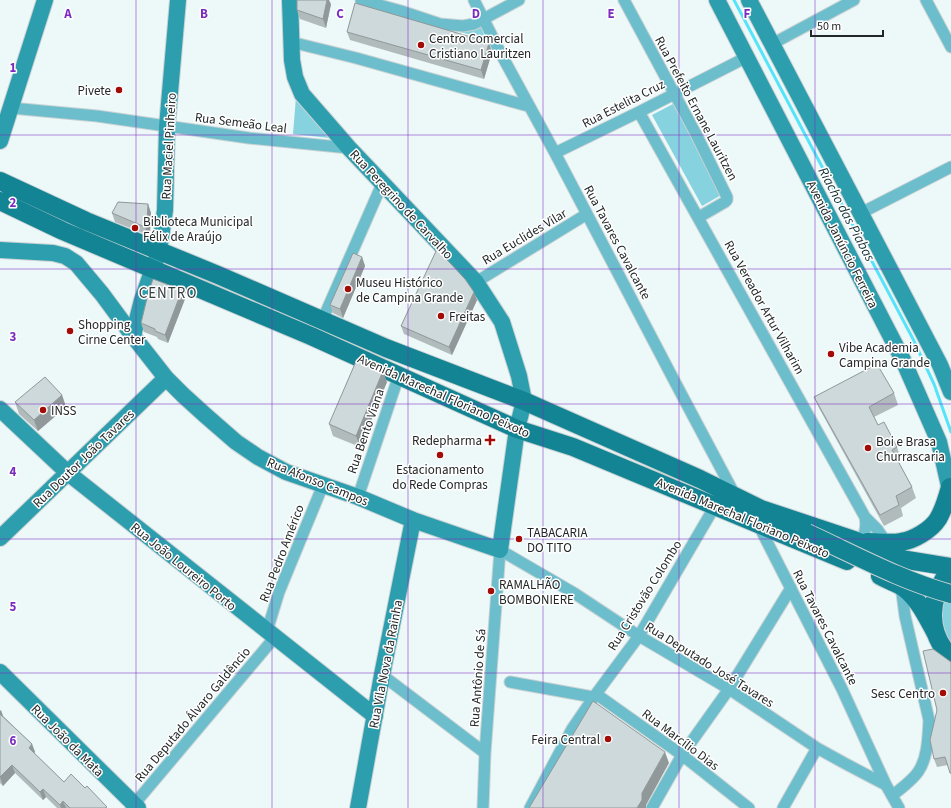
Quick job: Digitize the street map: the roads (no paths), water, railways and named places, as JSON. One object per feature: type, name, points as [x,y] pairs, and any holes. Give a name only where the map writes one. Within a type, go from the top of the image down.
[{"type":"main road","points":[[0,141],[45,0]]},
{"type":"main road","name":"Rua Maciel Pinheiro","points":[[133,336],[142,300],[159,251],[165,210],[167,127],[178,0]]},
{"type":"main road","name":"Rua Peregrino de Carvalho","points":[[290,0],[292,60],[295,77],[302,94],[382,184],[476,282],[502,322],[519,376],[524,401],[517,429],[500,550]]},
{"type":"main road","name":"Avenida Janúncio Ferreira","points":[[718,0],[903,360],[939,442],[950,491]]},
{"type":"main road","points":[[750,0],[940,365],[951,392]]},
{"type":"main road","name":"Avenida Marechal Floriano Peixoto","points":[[0,181],[86,221],[218,275],[322,321],[442,370],[524,401],[700,479],[736,497],[760,516],[901,586],[922,608],[945,651],[951,657]]},
{"type":"main road","name":"Avenida Marechal Floriano Peixoto","points":[[0,200],[63,231],[399,375],[517,429],[573,447],[715,506],[760,516],[859,542],[901,559],[951,568]]},
{"type":"main road","name":"Rua Afonso Campos","points":[[0,250],[33,251],[65,256],[76,263],[102,294],[166,378],[236,442],[258,457],[286,472],[358,497],[413,520],[500,550]]},
{"type":"main road","name":"Rua Doutor João Tavares","points":[[0,538],[166,378]]},
{"type":"main road","name":"Rua João Loureiro Porto","points":[[0,408],[68,473],[375,716]]},
{"type":"main road","points":[[859,542],[901,542],[913,538],[926,530],[937,520],[950,491]]},
{"type":"main road","points":[[760,516],[807,533],[925,586],[951,594]]},
{"type":"main road","name":"Rua Vila Nova da Rainha","points":[[358,808],[382,675],[413,520]]},
{"type":"main road","points":[[936,634],[933,620],[933,605],[937,590],[943,578],[951,568]]},
{"type":"main road","name":"Rua João da Mata","points":[[0,672],[132,807]]},
{"type":"main road","name":"Rua João da Mata","points":[[0,683],[132,807]]},
{"type":"street","points":[[361,0],[449,26],[474,24],[519,0]]},
{"type":"street","name":"Rua Tavares Cavalcante","points":[[474,0],[528,106],[555,153],[736,497]]},
{"type":"street","name":"Rua Prefeito Ernane Lauritzen","points":[[624,0],[673,94],[696,134],[727,197],[725,202],[699,218]]},
{"type":"street","points":[[772,44],[854,0]]},
{"type":"street","points":[[926,0],[951,48]]},
{"type":"street","points":[[291,42],[356,58],[528,106]]},
{"type":"street","name":"Rua Estelita Cruz","points":[[555,153],[640,112],[747,57]]},
{"type":"street","name":"Rua Semeão Leal","points":[[11,108],[97,116],[167,127],[306,145],[349,148]]},
{"type":"street","name":"Rua Vereador Artur Vilharim","points":[[640,112],[865,517],[878,530],[886,542]]},
{"type":"street","points":[[861,213],[951,167]]},
{"type":"street","points":[[322,321],[382,184]]},
{"type":"street","name":"Rua Euclides Vilar","points":[[476,282],[587,214]]},
{"type":"street","name":"Rua Bento Viana","points":[[358,497],[399,375]]},
{"type":"street","name":"Rua Pedro Américo","points":[[271,634],[279,592],[323,486]]},
{"type":"street","name":"Rua Cristovão Colombo","points":[[530,808],[572,730],[594,696],[639,636],[715,506]]},
{"type":"street","name":"Rua Tavares Cavalcante","points":[[760,516],[791,588],[842,689],[898,808]]},
{"type":"street","points":[[859,542],[865,529],[865,517]]},
{"type":"street","name":"Rua Deputado José Tavares","points":[[500,550],[574,593],[639,636],[729,689],[817,748],[886,784]]},
{"type":"street","name":"Rua Antônio de Sá","points":[[483,808],[485,753],[500,550]]},
{"type":"street","points":[[892,796],[918,772],[924,758],[928,737],[929,720],[905,616],[901,586]]},
{"type":"street","points":[[652,808],[682,755],[729,689],[791,588]]},
{"type":"street","name":"Rua Deputado Álvaro Galdêncio","points":[[132,807],[271,634]]},
{"type":"street","points":[[382,675],[485,753]]},
{"type":"street","points":[[510,682],[594,696]]},
{"type":"street","name":"Rua Marcílio Dias","points":[[594,696],[682,755],[749,808]]},
{"type":"street","points":[[782,808],[817,748]]},
{"type":"waterway","name":"Riacho das Piabas","points":[[734,0],[913,339],[934,384],[951,432]]},
{"type":"place","name":"Centro Comercial Cristiano Lauritzen","points":[[421,45]]},
{"type":"place","name":"Pivete","points":[[119,90]]},
{"type":"place","name":"Biblioteca Municipal Félix de Araújo","points":[[135,228]]},
{"type":"place","name":"Museu Histórico de Campina Grande","points":[[348,289]]},
{"type":"place","name":"Freitas","points":[[441,316]]},
{"type":"place","name":"Shopping Cirne Center","points":[[70,331]]},
{"type":"place","name":"Vibe Academia Campina Grande","points":[[831,354]]},
{"type":"place","name":"INSS","points":[[43,410]]},
{"type":"place","name":"Redepharma","points":[[490,440]]},
{"type":"place","name":"Boi e Brasa Churrascaria","points":[[868,448]]},
{"type":"place","name":"Estacionamento do Rede Compras","points":[[440,455]]},
{"type":"place","name":"TABACARIA DO TITO","points":[[519,539]]},
{"type":"place","name":"RAMALHÃO BOMBONIERE","points":[[491,591]]},
{"type":"place","name":"Sesc Centro","points":[[943,693]]},
{"type":"place","name":"Feira Central","points":[[608,739]]},
{"type":"district","name":"CENTRO","points":[[168,293]]}]
